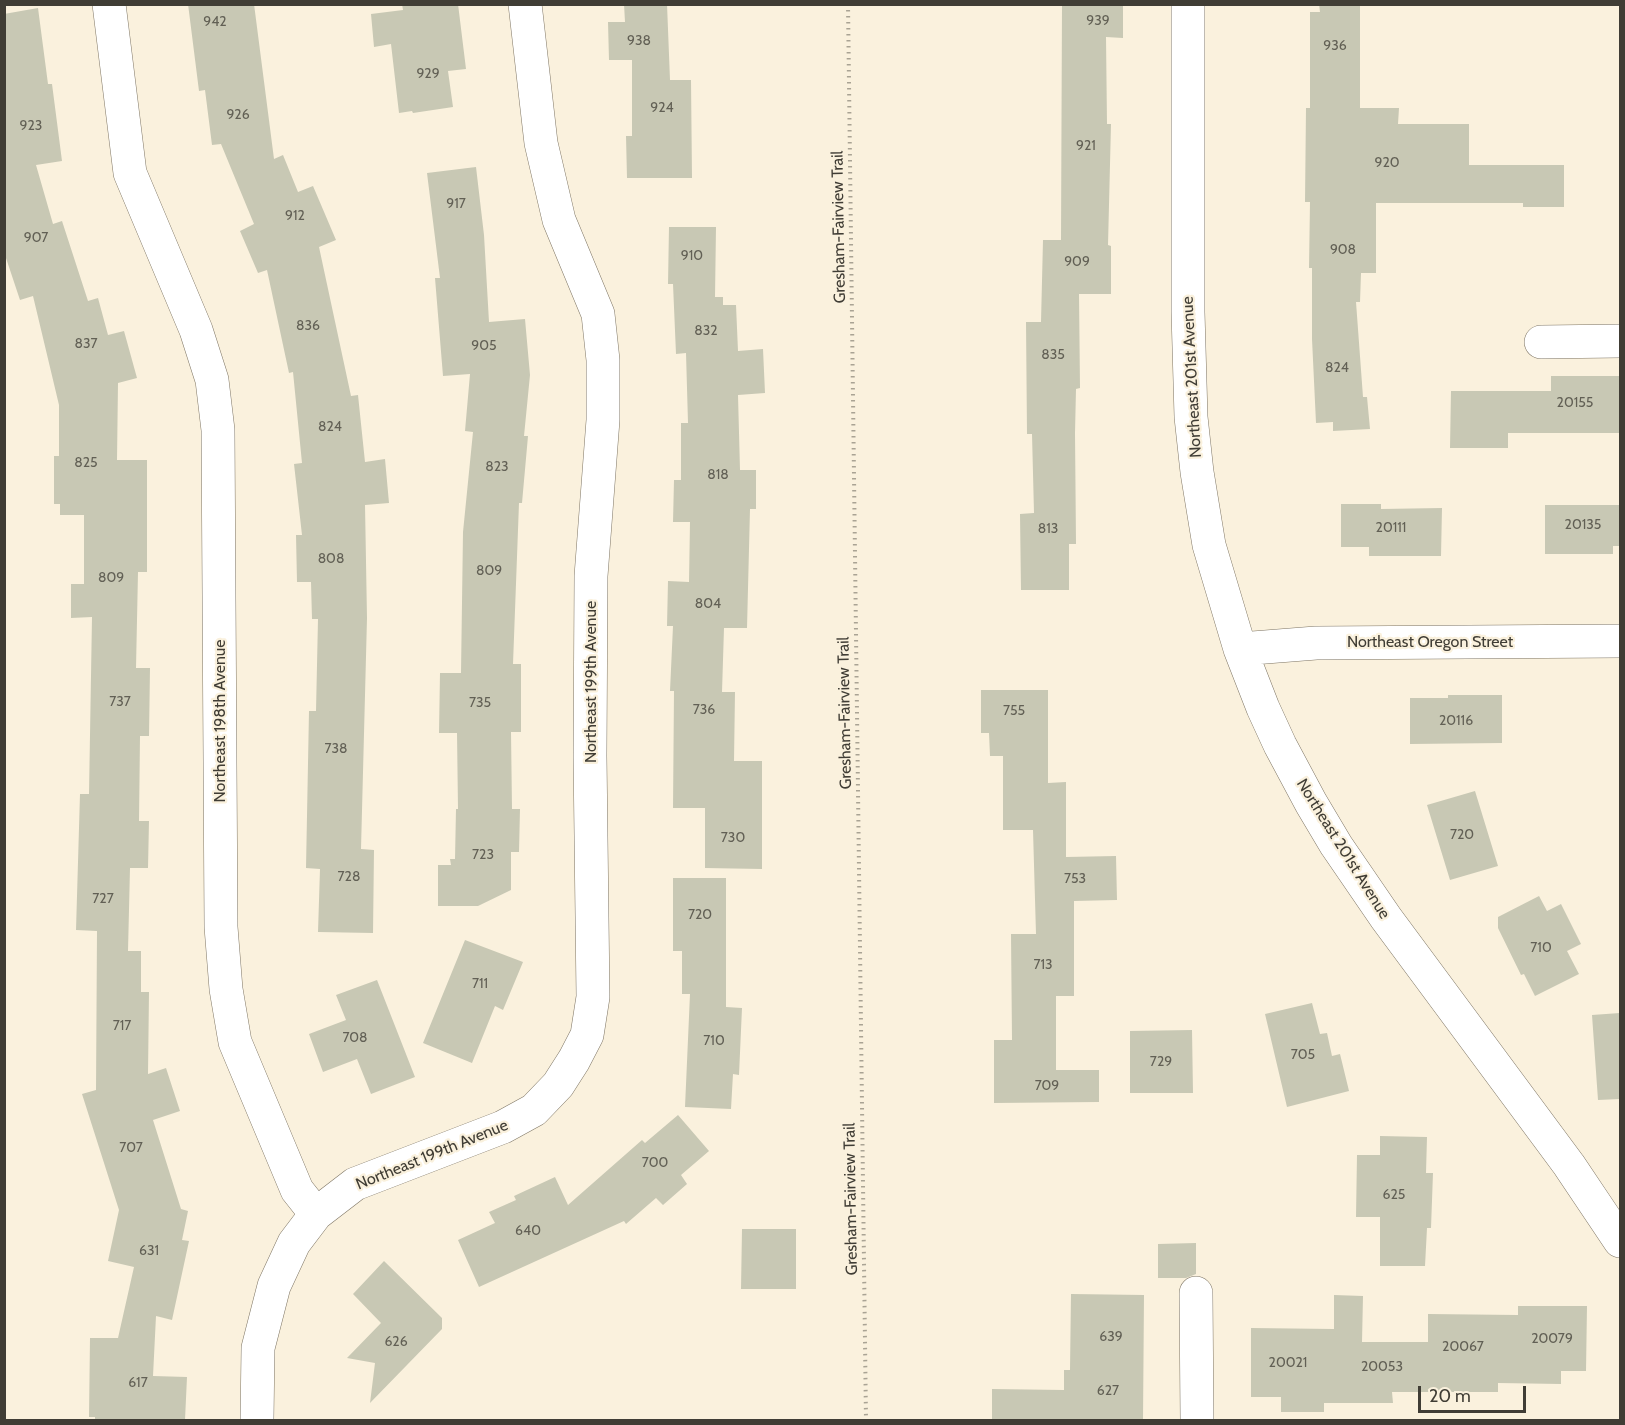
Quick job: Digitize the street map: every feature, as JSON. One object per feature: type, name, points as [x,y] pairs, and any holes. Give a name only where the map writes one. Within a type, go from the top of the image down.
[{"type":"street","name":"Northeast 198th Avenue","points":[[109,4],[130,173],[196,330],[212,380],[218,430],[221,927],[226,989],[235,1042],[297,1190],[316,1214]]},
{"type":"street","name":"Northeast 199th Avenue","points":[[316,1214],[355,1184],[503,1127],[534,1110],[558,1085],[587,1035],[593,997],[590,756],[591,576],[603,420],[603,360],[598,314],[559,220],[541,143],[525,4]]},
{"type":"street","name":"Northeast 201st Avenue","points":[[1188,4],[1188,323],[1191,417],[1209,545],[1240,649],[1280,745],[1336,845],[1386,918],[1569,1165],[1620,1241]]},
{"type":"street","points":[[1541,342],[1620,341]]},
{"type":"street","name":"Northeast Oregon Street","points":[[1240,649],[1316,643],[1620,641]]},
{"type":"street","points":[[257,1420],[258,1348],[274,1286],[294,1243],[316,1214]]},
{"type":"street","points":[[1196,1293],[1197,1420]]},
{"type":"path","name":"Gresham-Fairview Trail","points":[[848,4],[866,1420]]},
{"type":"building","points":[[188,4],[254,4],[274,159],[283,155],[298,192],[313,186],[336,240],[319,247],[351,396],[358,395],[365,462],[385,459],[389,503],[365,505],[367,618],[361,849],[374,850],[373,933],[318,932],[320,869],[306,868],[309,711],[316,711],[318,619],[312,619],[311,582],[297,582],[296,535],[302,535],[294,464],[302,463],[293,372],[289,373],[267,270],[258,273],[240,231],[254,224],[221,144],[212,145],[205,90],[199,91]]},
{"type":"building","points":[[402,4],[458,4],[466,69],[448,71],[453,107],[399,113],[391,44],[374,47],[371,14],[403,10]]},
{"type":"building","points":[[624,4],[667,4],[670,80],[691,80],[692,178],[627,178],[626,136],[632,136],[632,60],[609,60],[608,22],[625,22]]},
{"type":"building","points":[[1062,4],[1123,4],[1123,38],[1106,37],[1107,124],[1111,124],[1108,245],[1111,246],[1111,294],[1079,294],[1080,388],[1076,389],[1075,433],[1076,544],[1069,544],[1069,590],[1021,590],[1020,514],[1034,513],[1032,434],[1027,434],[1026,322],[1041,322],[1043,240],[1061,240]]},
{"type":"building","points":[[1319,4],[1360,4],[1360,108],[1399,108],[1398,124],[1469,124],[1469,165],[1564,165],[1564,207],[1523,207],[1523,203],[1376,203],[1376,273],[1361,273],[1360,302],[1356,302],[1363,397],[1367,397],[1370,429],[1333,431],[1333,422],[1316,423],[1312,339],[1312,268],[1309,268],[1310,202],[1305,202],[1306,108],[1310,108],[1310,12],[1320,12]]},
{"type":"building","points":[[38,8],[48,84],[52,84],[62,161],[36,165],[53,224],[62,221],[88,301],[98,298],[108,335],[124,331],[137,378],[118,383],[117,460],[147,460],[147,572],[138,572],[136,668],[150,668],[149,736],[140,736],[139,821],[149,821],[148,868],[130,868],[128,951],[141,951],[141,992],[149,992],[148,1074],[166,1068],[180,1111],[153,1120],[181,1209],[188,1211],[182,1240],[189,1241],[172,1320],[156,1316],[153,1376],[187,1377],[185,1420],[95,1420],[95,1417],[89,1417],[90,1338],[118,1338],[134,1267],[108,1261],[119,1210],[82,1094],[96,1090],[97,931],[76,930],[80,794],[89,794],[92,617],[71,618],[71,584],[84,584],[84,515],[60,515],[60,504],[54,504],[54,456],[59,456],[59,405],[33,296],[20,300],[4,252],[4,14]]},
{"type":"building","points":[[476,167],[484,235],[489,322],[525,319],[530,375],[524,436],[528,436],[522,503],[519,503],[513,664],[521,664],[521,732],[511,732],[512,809],[520,809],[519,852],[511,852],[511,890],[478,906],[438,906],[438,865],[451,865],[450,859],[455,859],[456,809],[458,809],[457,733],[439,733],[440,673],[461,673],[463,532],[473,432],[465,431],[470,374],[443,376],[435,278],[440,278],[427,173]]},
{"type":"building","points":[[669,227],[716,227],[715,297],[723,297],[723,305],[736,305],[738,351],[763,349],[765,393],[738,395],[740,470],[756,470],[756,509],[750,509],[747,628],[724,628],[722,692],[735,692],[734,761],[762,761],[762,869],[705,868],[705,808],[673,808],[674,691],[670,691],[673,626],[667,626],[668,581],[689,582],[690,522],[673,522],[674,480],[681,480],[681,423],[688,423],[686,353],[676,354],[673,284],[668,284]]},
{"type":"building","points":[[1551,376],[1620,376],[1620,433],[1508,433],[1508,448],[1450,448],[1451,391],[1551,391]]},
{"type":"building","points":[[1341,504],[1381,504],[1381,509],[1442,508],[1441,556],[1369,556],[1369,547],[1341,547]]},
{"type":"building","points":[[1545,505],[1620,505],[1620,546],[1613,546],[1613,554],[1545,554]]},
{"type":"building","points":[[981,690],[1048,690],[1048,783],[1066,782],[1066,857],[1116,856],[1117,900],[1074,901],[1074,996],[1056,996],[1056,1070],[1099,1070],[1099,1102],[994,1103],[994,1040],[1012,1040],[1011,934],[1036,934],[1033,830],[1003,830],[1003,756],[990,756],[989,733],[981,733]]},
{"type":"building","points":[[1448,695],[1502,695],[1502,743],[1410,744],[1410,698],[1448,698]]},
{"type":"building","points":[[1475,791],[1498,866],[1450,880],[1427,805]]},
{"type":"building","points":[[673,878],[726,878],[726,1007],[742,1008],[739,1075],[733,1074],[731,1109],[685,1107],[690,994],[682,994],[682,951],[673,951]]},
{"type":"building","points":[[1539,896],[1547,911],[1561,904],[1581,944],[1567,951],[1579,974],[1535,996],[1524,974],[1521,975],[1498,928],[1498,917]]},
{"type":"building","points":[[465,940],[523,962],[503,1010],[495,1006],[472,1063],[423,1043]]},
{"type":"building","points":[[377,980],[415,1077],[371,1094],[357,1059],[323,1072],[309,1034],[346,1020],[336,995]]},
{"type":"building","points":[[1312,1003],[1320,1034],[1327,1033],[1332,1056],[1340,1054],[1349,1091],[1287,1107],[1265,1014]]},
{"type":"building","points":[[1620,1013],[1620,1099],[1598,1100],[1592,1015]]},
{"type":"building","points":[[1192,1030],[1193,1093],[1130,1093],[1130,1031]]},
{"type":"building","points":[[678,1115],[709,1151],[681,1175],[687,1184],[663,1205],[656,1198],[626,1224],[624,1221],[479,1287],[458,1240],[495,1223],[489,1212],[516,1200],[514,1196],[555,1177],[568,1205],[642,1140],[645,1143]]},
{"type":"building","points":[[1380,1136],[1427,1137],[1426,1173],[1433,1173],[1431,1228],[1427,1228],[1425,1266],[1380,1266],[1380,1217],[1356,1217],[1357,1155],[1380,1155]]},
{"type":"building","points":[[742,1229],[796,1229],[796,1289],[741,1289]]},
{"type":"building","points":[[1196,1243],[1196,1274],[1186,1278],[1158,1278],[1158,1244]]},
{"type":"building","points":[[384,1261],[442,1318],[442,1329],[370,1403],[375,1363],[347,1358],[381,1323],[353,1294]]},
{"type":"building","points":[[1071,1294],[1144,1295],[1143,1420],[992,1420],[992,1389],[1064,1390],[1064,1370],[1070,1370]]},
{"type":"building","points":[[1334,1295],[1363,1296],[1362,1342],[1428,1342],[1428,1314],[1518,1315],[1518,1306],[1587,1306],[1586,1371],[1561,1371],[1561,1384],[1498,1383],[1498,1392],[1392,1392],[1393,1403],[1324,1403],[1324,1412],[1281,1412],[1281,1397],[1251,1397],[1251,1328],[1334,1329]]}]
